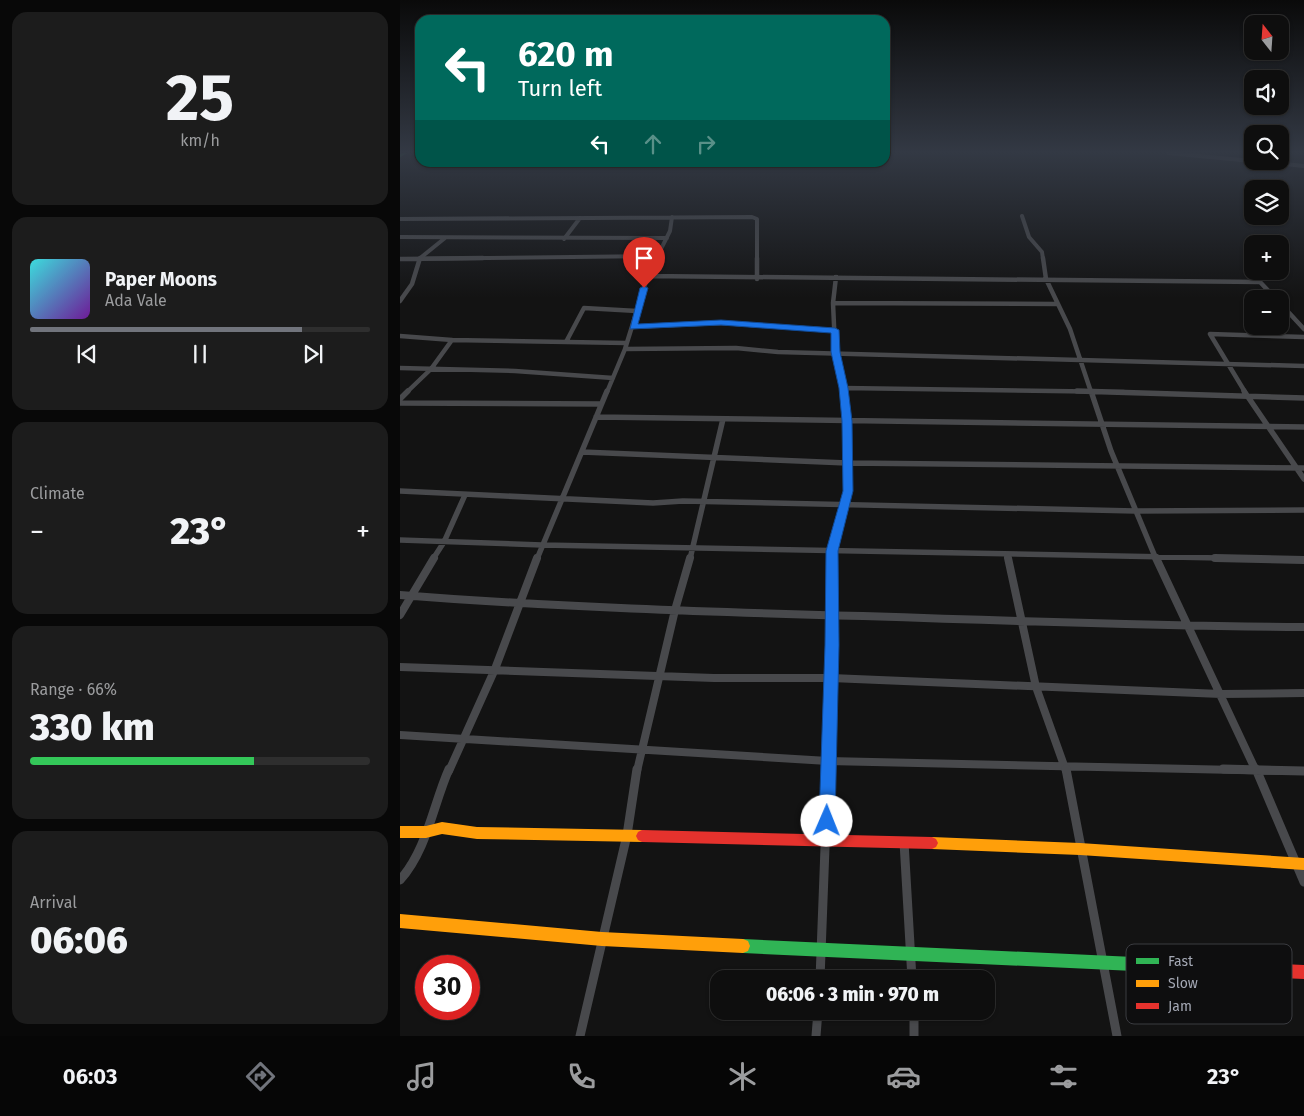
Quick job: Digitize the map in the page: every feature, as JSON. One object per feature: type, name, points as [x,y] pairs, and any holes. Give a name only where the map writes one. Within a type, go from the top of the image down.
[{"type":"street","points":[[1022,216],[1029,237],[1042,252],[1046,279],[1070,329],[1118,467],[1154,557],[1301,864],[1304,882]]},
{"type":"street","points":[[400,880],[407,872],[426,832],[440,798],[446,777],[495,669],[542,545],[633,327],[648,276],[667,238],[672,217]]},
{"type":"street","points":[[400,218],[755,218],[758,234],[757,279]]},
{"type":"street","points":[[564,239],[580,218]]},
{"type":"street","points":[[400,237],[667,238]]},
{"type":"street","points":[[400,301],[412,284],[419,260],[445,238]]},
{"type":"street","points":[[400,259],[657,256]]},
{"type":"street","points":[[648,276],[757,279],[836,277],[1046,279],[1139,283],[1260,282],[1268,290]]},
{"type":"street","points":[[821,970],[831,678],[832,551],[848,491],[847,421],[844,388],[836,352],[833,303],[836,277]]},
{"type":"street","points":[[833,303],[1057,304]]},
{"type":"street","points":[[566,342],[584,308],[637,310]]},
{"type":"street","points":[[1289,312],[1304,329]]},
{"type":"street","points":[[633,327],[721,322],[835,330]]},
{"type":"street","points":[[1304,337],[1210,334],[1248,397],[1301,468],[1304,478]]},
{"type":"street","points":[[400,336],[452,340],[566,342],[625,346],[1304,366]]},
{"type":"street","points":[[400,401],[431,369],[452,340]]},
{"type":"street","points":[[400,368],[516,371],[613,378]]},
{"type":"street","points":[[844,388],[1092,391],[1304,398]]},
{"type":"street","points":[[400,401],[601,404]]},
{"type":"street","points":[[596,417],[1304,427]]},
{"type":"street","points":[[580,1036],[626,835],[640,751],[675,610],[693,548],[702,502],[723,419]]},
{"type":"street","points":[[582,452],[848,463],[1301,468]]},
{"type":"street","points":[[400,492],[561,500],[1135,511],[1304,510]]},
{"type":"street","points":[[400,615],[444,542],[465,496]]},
{"type":"street","points":[[400,540],[542,545],[1304,560]]},
{"type":"street","points":[[1007,554],[1036,687],[1065,766],[1118,1036]]},
{"type":"street","points":[[400,594],[520,603],[675,610],[1188,626],[1304,627]]},
{"type":"street","points":[[400,667],[658,676],[831,678],[1221,694],[1304,693]]},
{"type":"street","points":[[400,735],[828,762],[1304,771]]},
{"type":"street","points":[[400,832],[426,832],[442,828],[477,833],[904,842],[1080,850],[1301,864]]},
{"type":"street","points":[[904,842],[911,970]]},
{"type":"street","points":[[400,921],[602,939],[1126,963]]},
{"type":"street","points":[[816,1036],[817,1020]]},
{"type":"street","points":[[914,1020],[914,1036]]},
{"type":"traffic: fast","points":[[743,946],[1126,964]]},
{"type":"traffic: slow","points":[[400,832],[426,832],[442,828],[477,833],[642,836]]},
{"type":"traffic: slow","points":[[932,843],[1080,849],[1304,864]]},
{"type":"traffic: slow","points":[[400,921],[602,939],[743,946]]},
{"type":"traffic: jam","points":[[642,836],[932,843]]},
{"type":"traffic: jam","points":[[1292,971],[1304,972]]},
{"type":"route","points":[[644,288],[633,327],[721,322],[835,330],[835,347],[844,388],[847,421],[848,491],[832,551],[832,645],[827,821]]}]
